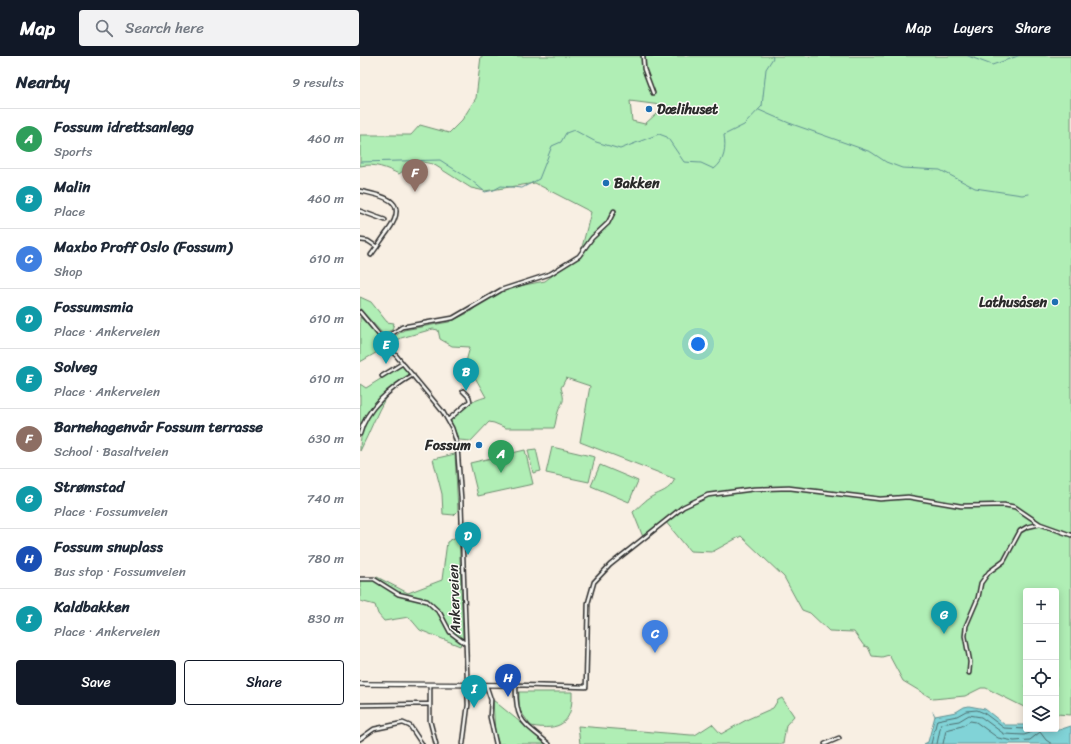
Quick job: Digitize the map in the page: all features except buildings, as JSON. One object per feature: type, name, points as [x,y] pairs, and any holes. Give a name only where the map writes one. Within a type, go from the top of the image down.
[{"type":"street","points":[[643,56],[644,69],[653,94]]},
{"type":"street","points":[[360,191],[390,201],[397,209],[396,219],[371,255]]},
{"type":"street","points":[[360,211],[384,220]]},
{"type":"street","points":[[384,339],[402,327],[456,316],[496,293],[516,284],[538,279],[550,274],[579,256],[592,238],[608,223],[614,211]]},
{"type":"street","points":[[360,240],[368,241],[377,247]]},
{"type":"street","name":"Ankerveien","points":[[360,312],[404,363],[448,420],[455,435],[458,454],[468,685],[467,717],[463,744]]},
{"type":"street","points":[[382,376],[404,363]]},
{"type":"street","points":[[360,434],[366,417],[398,384],[413,375]]},
{"type":"street","points":[[448,420],[470,401],[469,397],[463,391]]},
{"type":"street","points":[[360,684],[586,687],[588,603],[594,582],[610,564],[683,507],[708,495],[754,489],[789,488],[880,499],[908,497],[961,506],[1004,505],[1015,507],[1040,524],[1071,535]]},
{"type":"street","points":[[969,672],[970,662],[965,636],[966,626],[978,598],[981,583],[989,572],[999,566],[1006,557],[1020,531],[1027,527],[1040,524]]},
{"type":"street","name":"Ankerveien","points":[[360,579],[374,580],[398,594],[427,601],[440,613],[450,632],[466,645]]},
{"type":"street","points":[[430,684],[430,721],[436,744]]},
{"type":"street","points":[[486,685],[490,700],[490,717],[496,744]]},
{"type":"street","points":[[516,685],[518,714],[521,720],[549,744]]},
{"type":"street","points":[[360,705],[430,704]]},
{"type":"street","points":[[360,739],[374,729],[405,723],[412,728],[422,744]]},
{"type":"street","points":[[825,744],[839,738]]},
{"type":"green space","points":[[481,56],[1071,56],[1071,715],[1059,714],[1059,588],[1023,588],[1023,706],[986,688],[981,688],[965,696],[933,699],[903,681],[889,655],[882,657],[872,656],[868,647],[864,646],[854,632],[829,631],[810,613],[802,610],[784,577],[741,536],[712,552],[690,551],[665,521],[643,537],[633,512],[648,499],[668,488],[675,479],[580,442],[590,386],[566,378],[561,388],[563,402],[559,408],[554,428],[506,428],[489,422],[471,441],[459,440],[450,419],[466,405],[486,397],[476,379],[464,369],[470,347],[452,346],[440,339],[438,330],[433,329],[401,338],[393,343],[389,340],[404,330],[449,322],[470,312],[487,298],[504,289],[545,281],[580,255],[591,212],[535,183],[485,191],[471,188],[433,164],[417,161],[399,174],[376,166],[360,166],[360,135],[411,135],[420,125],[449,133],[462,120],[476,98]],"holes":[[[630,101],[668,106],[667,112],[656,114],[645,124],[632,121]]]},
{"type":"green space","points":[[360,297],[371,302],[387,322],[394,323],[392,330],[383,334],[360,309]]},
{"type":"green space","points":[[360,317],[388,346],[360,362]]},
{"type":"green space","points":[[403,365],[410,374],[396,384],[375,403],[364,417],[360,425],[360,384],[366,388]]},
{"type":"green space","points":[[386,397],[360,451],[360,442],[364,427],[370,415]]},
{"type":"green space","points":[[552,447],[595,457],[589,482],[546,473]]},
{"type":"green space","points":[[536,449],[541,471],[533,473],[528,450]]},
{"type":"green space","points":[[525,450],[533,484],[478,496],[470,463]]},
{"type":"green space","points":[[455,454],[458,511],[454,515],[443,514],[442,494],[433,459]]},
{"type":"green space","points":[[600,465],[638,481],[629,502],[591,486]]},
{"type":"green space","points":[[459,533],[463,637],[460,646],[420,630],[409,617],[384,621],[378,614],[375,605],[360,601],[360,580],[377,577],[408,593],[442,580],[447,542],[456,537]]},
{"type":"green space","points":[[519,692],[572,692],[570,712],[563,723],[557,726],[531,726],[519,709]]},
{"type":"green space","points":[[782,698],[794,716],[786,725],[783,744],[580,744],[578,726],[695,735],[712,724],[721,734],[748,719],[773,708],[778,700]]},
{"type":"green space","points":[[493,700],[547,744],[499,744],[495,734]]},
{"type":"water","points":[[969,706],[985,709],[1005,725],[1023,725],[1023,732],[1059,732],[1059,730],[1071,726],[1071,744],[924,744],[928,742],[935,716],[956,712]]},
{"type":"waterway","points":[[360,162],[440,160],[471,180],[485,192],[494,190],[501,186],[522,188],[539,179],[552,146],[561,142],[566,133],[574,130],[596,142],[620,149],[659,134],[667,137],[684,162],[701,163],[714,169],[723,158],[725,145],[724,135],[744,125],[762,106],[766,69],[773,58],[772,56]]},
{"type":"waterway","points":[[968,56],[992,65],[1018,56]]},
{"type":"waterway","points":[[759,110],[789,123],[871,152],[886,162],[902,168],[940,170],[975,188],[1022,195],[1029,194]]},
{"type":"waterway","points":[[933,712],[935,716]]},
{"type":"place","name":"Dælihuset","points":[[649,109]]},
{"type":"place","name":"Bakken","points":[[606,183]]},
{"type":"place","name":"Barnehagenvår Fossum terrasse","points":[[415,192]]},
{"type":"place","name":"Lathusåsen","points":[[1055,302]]},
{"type":"place","name":"Solveg","points":[[386,364]]},
{"type":"place","name":"Malin","points":[[466,391]]},
{"type":"place","name":"Fossum","points":[[479,445]]},
{"type":"place","name":"Fossum idrettsanlegg","points":[[501,473]]},
{"type":"place","name":"Fossumsmia","points":[[468,555]]},
{"type":"place","name":"Strømstad","points":[[944,634]]},
{"type":"place","name":"Maxbo Proff Oslo (Fossum)","points":[[655,653]]},
{"type":"place","name":"Fossum snuplass","points":[[508,697]]},
{"type":"place","name":"Kaldbakken","points":[[474,708]]}]
